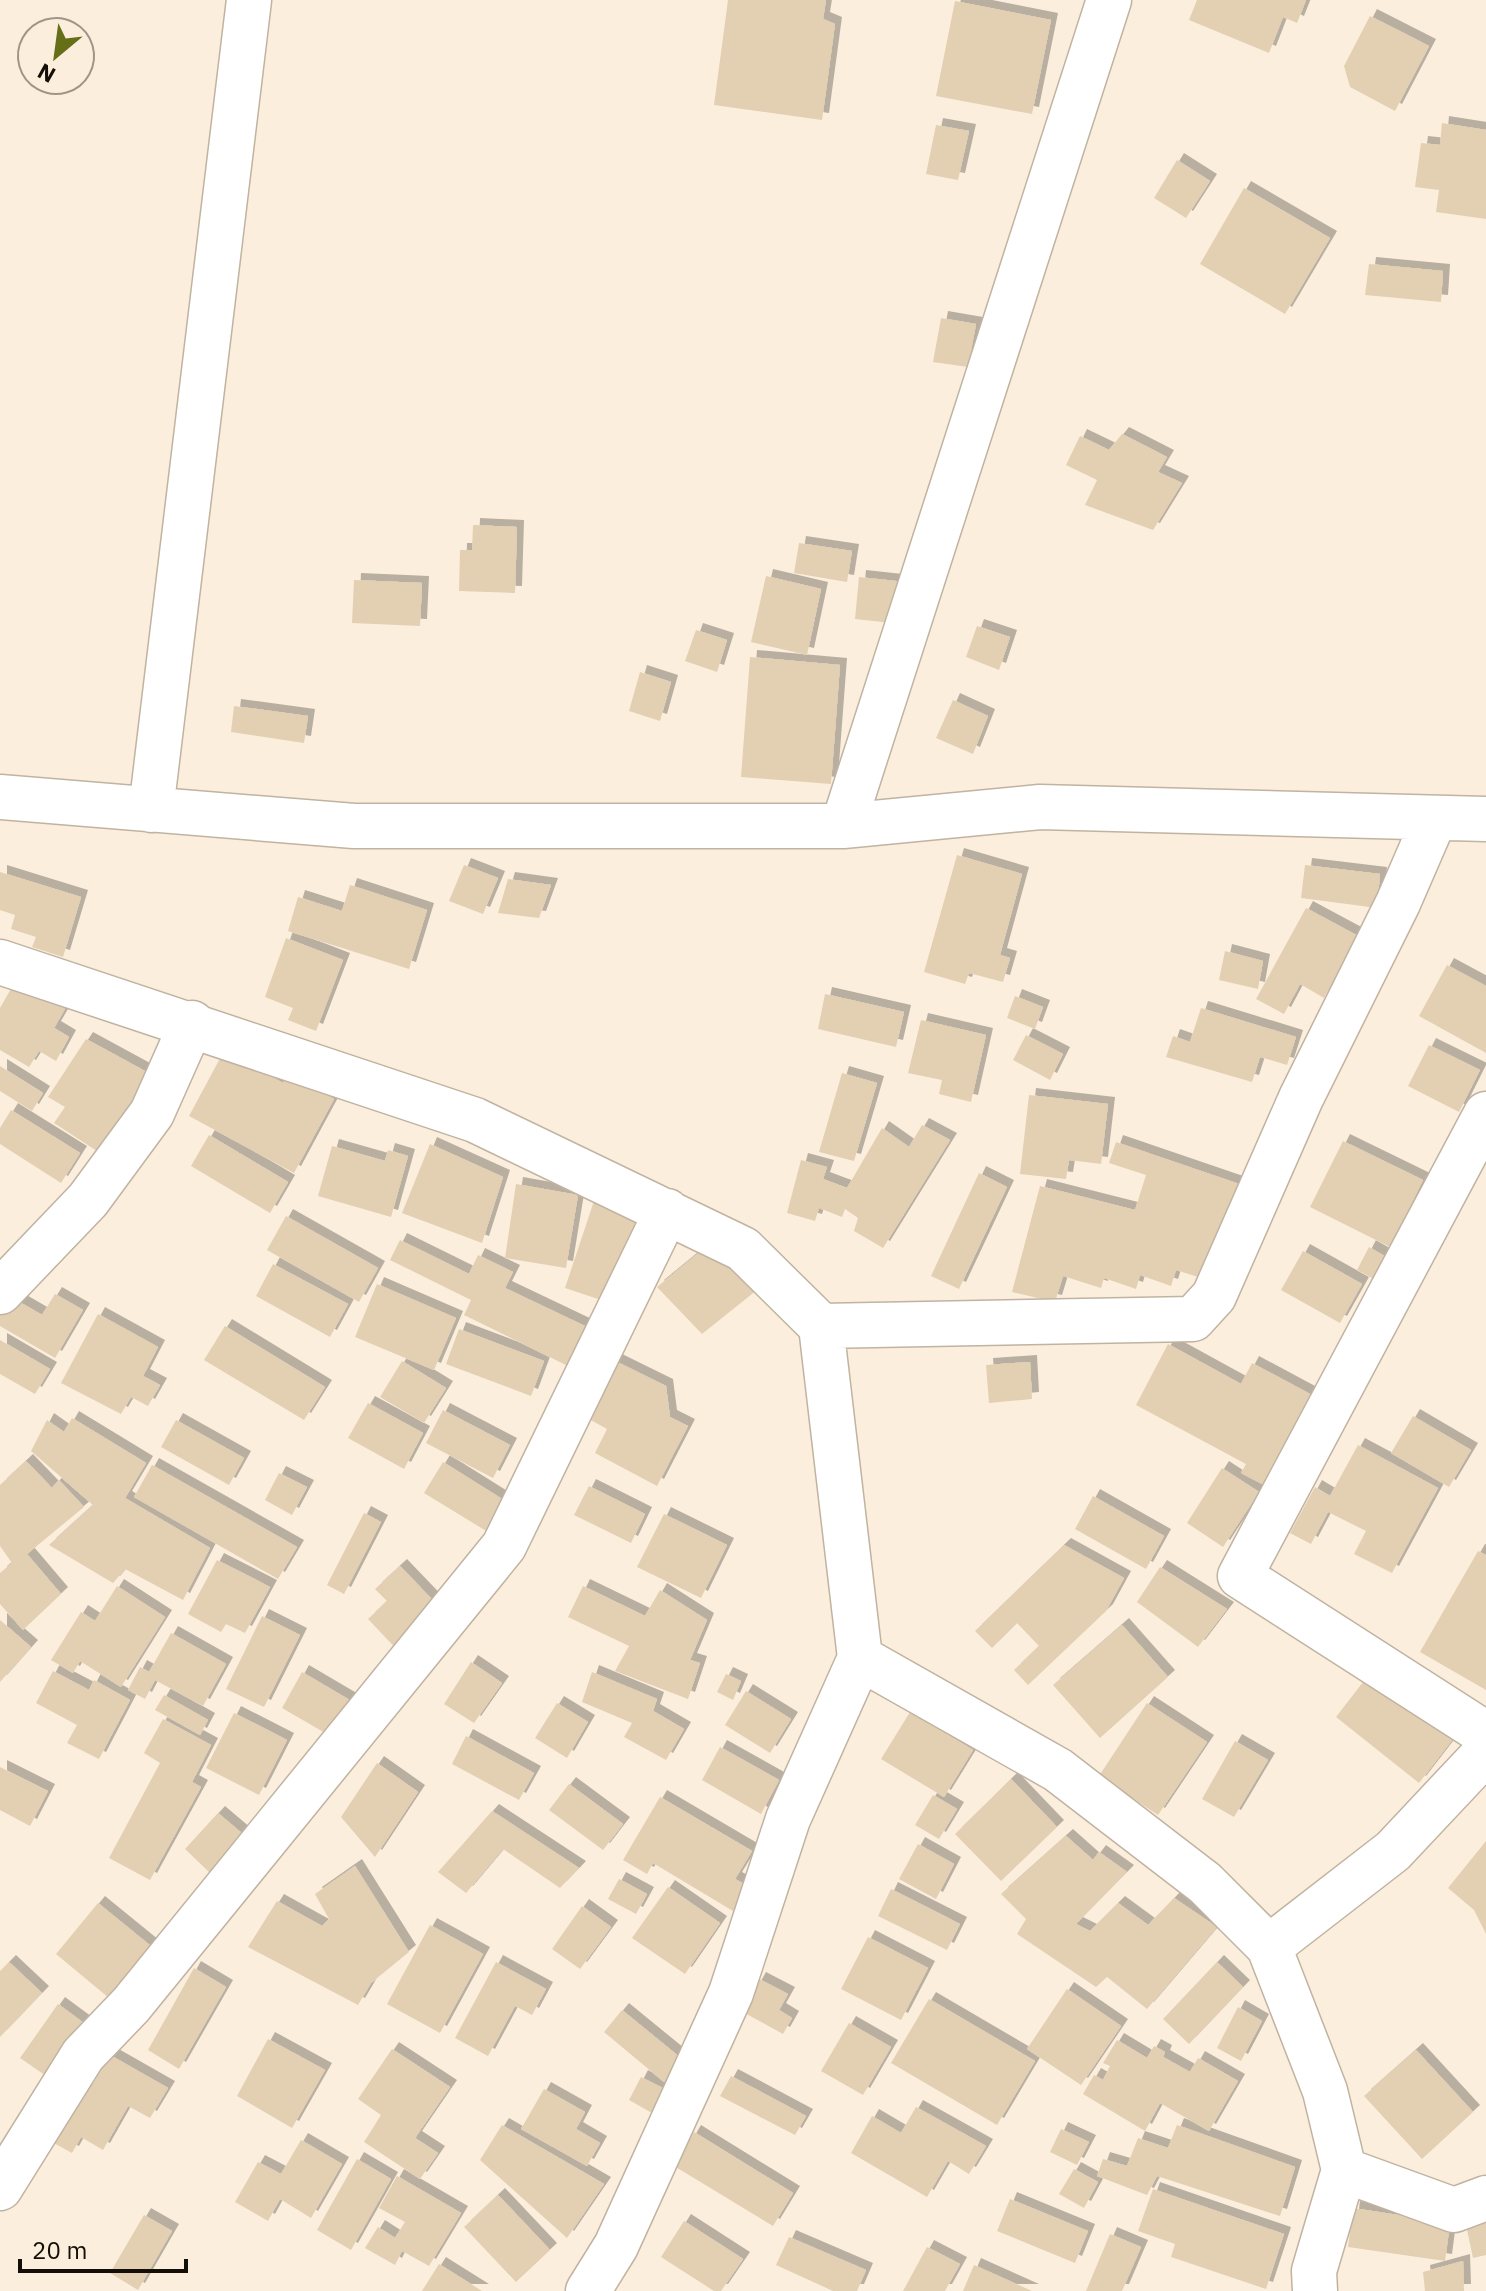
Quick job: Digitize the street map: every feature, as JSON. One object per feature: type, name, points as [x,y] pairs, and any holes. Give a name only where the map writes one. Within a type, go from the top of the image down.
[{"type":"street","points":[[151,810],[249,0]]},
{"type":"street","points":[[843,826],[1109,0]]},
{"type":"street","points":[[0,797],[354,826],[843,826],[1040,807],[1486,819]]},
{"type":"street","points":[[821,1326],[1193,1319],[1214,1296],[1301,1098],[1398,903],[1434,820]]},
{"type":"street","points":[[0,962],[192,1023],[475,1120],[743,1249],[821,1326],[860,1658],[788,1819],[731,1993],[616,2246],[588,2291]]},
{"type":"street","points":[[0,1292],[88,1200],[152,1113],[192,1023]]},
{"type":"street","points":[[1486,1114],[1240,1576],[1486,1734]]},
{"type":"street","points":[[0,2188],[83,2055],[131,2005],[504,1546],[667,1211]]},
{"type":"street","points":[[860,1658],[1058,1770],[1205,1883],[1269,1947],[1325,2091],[1344,2170],[1314,2271],[1315,2291]]},
{"type":"street","points":[[1269,1947],[1393,1851],[1486,1752]]},
{"type":"street","points":[[1344,2170],[1454,2210],[1486,2198]]},
{"type":"building","points":[[728,0],[826,0],[823,19],[835,24],[822,120],[714,105]]},
{"type":"building","points":[[1197,0],[1306,0],[1297,23],[1283,17],[1269,53],[1189,20]]},
{"type":"building","points":[[955,1],[1051,20],[1032,114],[936,96]]},
{"type":"building","points":[[1370,16],[1429,46],[1395,111],[1350,87],[1344,66]]},
{"type":"building","points":[[1442,123],[1486,130],[1486,219],[1436,212],[1439,190],[1415,187],[1421,143],[1440,145]]},
{"type":"building","points":[[936,125],[969,131],[958,180],[926,174]]},
{"type":"building","points":[[1177,160],[1210,181],[1186,218],[1154,198]]},
{"type":"building","points":[[1244,188],[1330,238],[1285,314],[1200,264]]},
{"type":"building","points":[[1369,264],[1443,271],[1441,302],[1365,295]]},
{"type":"building","points":[[941,318],[976,324],[968,367],[933,362]]},
{"type":"building","points":[[1122,434],[1167,457],[1158,472],[1182,483],[1153,530],[1085,505],[1097,480],[1066,465],[1080,436],[1109,450]]},
{"type":"building","points":[[473,525],[517,527],[515,593],[459,591],[460,550],[472,550]]},
{"type":"building","points":[[799,543],[852,551],[847,582],[794,573]]},
{"type":"building","points":[[766,576],[821,589],[807,655],[751,642]]},
{"type":"building","points":[[859,577],[905,582],[901,624],[855,619]]},
{"type":"building","points":[[354,580],[422,583],[420,626],[352,623]]},
{"type":"building","points":[[977,626],[1010,637],[999,670],[966,657]]},
{"type":"building","points":[[696,630],[727,640],[717,672],[685,661]]},
{"type":"building","points":[[750,657],[840,665],[831,784],[741,777]]},
{"type":"building","points":[[640,672],[671,682],[660,721],[629,711]]},
{"type":"building","points":[[953,700],[988,716],[973,754],[936,738]]},
{"type":"building","points":[[234,706],[308,716],[304,743],[231,732]]},
{"type":"building","points":[[957,855],[1022,874],[1000,955],[1010,958],[1003,982],[969,973],[965,984],[924,972]]},
{"type":"building","points":[[464,865],[498,878],[483,914],[449,901]]},
{"type":"building","points":[[1305,865],[1380,874],[1377,908],[1301,898]]},
{"type":"building","points":[[0,872],[81,897],[63,957],[32,947],[36,937],[11,929],[15,915],[0,910]]},
{"type":"building","points":[[508,879],[551,885],[539,918],[498,913]]},
{"type":"building","points":[[350,885],[427,910],[409,969],[288,931],[298,897],[342,911]]},
{"type":"building","points":[[1306,908],[1373,944],[1351,984],[1336,976],[1324,998],[1300,984],[1284,1014],[1256,999]]},
{"type":"building","points":[[286,938],[343,960],[316,1031],[288,1020],[293,1008],[265,997]]},
{"type":"building","points":[[1225,951],[1263,961],[1258,989],[1219,980]]},
{"type":"building","points":[[1447,965],[1486,986],[1486,1053],[1419,1016]]},
{"type":"building","points":[[16,980],[65,1009],[54,1028],[69,1037],[56,1061],[39,1051],[29,1067],[0,1050],[0,1008]]},
{"type":"building","points":[[825,994],[904,1012],[896,1047],[818,1029]]},
{"type":"building","points":[[1015,996],[1043,1007],[1035,1029],[1007,1018]]},
{"type":"building","points":[[1201,1008],[1296,1037],[1287,1065],[1260,1057],[1252,1082],[1166,1057],[1173,1036],[1190,1042]]},
{"type":"building","points":[[921,1020],[986,1035],[971,1102],[939,1094],[942,1080],[908,1073]]},
{"type":"building","points":[[1026,1035],[1063,1054],[1050,1080],[1013,1060]]},
{"type":"building","points":[[86,1039],[156,1077],[103,1155],[54,1123],[65,1107],[48,1097]]},
{"type":"building","points":[[1429,1045],[1480,1070],[1459,1112],[1408,1086]]},
{"type":"building","points":[[224,1051],[283,1083],[288,1074],[334,1099],[294,1173],[189,1116]]},
{"type":"building","points":[[0,1066],[43,1093],[32,1111],[0,1091]]},
{"type":"building","points":[[842,1073],[877,1083],[854,1161],[819,1152]]},
{"type":"building","points":[[1029,1095],[1108,1104],[1101,1164],[1069,1160],[1066,1179],[1020,1174]]},
{"type":"building","points":[[11,1110],[80,1153],[61,1183],[0,1144],[0,1128]]},
{"type":"building","points":[[922,1125],[950,1140],[883,1248],[854,1231],[858,1218],[845,1209],[842,1217],[819,1208],[815,1221],[787,1213],[801,1160],[827,1167],[823,1179],[847,1188],[882,1128],[909,1147]]},
{"type":"building","points":[[209,1135],[288,1182],[270,1213],[191,1166]]},
{"type":"building","points":[[1343,1141],[1423,1180],[1390,1247],[1310,1207]]},
{"type":"building","points":[[1116,1142],[1245,1186],[1198,1277],[1176,1270],[1171,1286],[1140,1275],[1136,1289],[1104,1278],[1101,1288],[1063,1276],[1055,1302],[1012,1292],[1040,1186],[1135,1210],[1146,1175],[1109,1163]]},
{"type":"building","points":[[430,1144],[503,1177],[482,1243],[402,1213]]},
{"type":"building","points":[[332,1146],[385,1161],[388,1150],[408,1156],[391,1217],[318,1196]]},
{"type":"building","points":[[979,1173],[1007,1187],[959,1289],[931,1276]]},
{"type":"building","points":[[516,1184],[578,1195],[566,1268],[505,1258]]},
{"type":"building","points":[[594,1201],[643,1217],[613,1304],[565,1288]]},
{"type":"building","points":[[286,1216],[378,1268],[359,1302],[267,1250]]},
{"type":"building","points":[[400,1240],[469,1274],[478,1255],[513,1272],[505,1288],[589,1328],[570,1367],[464,1315],[471,1300],[390,1260]]},
{"type":"building","points":[[1369,1247],[1393,1261],[1381,1283],[1357,1270]]},
{"type":"building","points":[[701,1251],[762,1286],[702,1334],[657,1287]]},
{"type":"building","points":[[1303,1251],[1362,1284],[1340,1323],[1281,1290]]},
{"type":"building","points":[[273,1264],[348,1304],[330,1337],[256,1296]]},
{"type":"building","points":[[377,1284],[456,1318],[434,1370],[355,1337]]},
{"type":"building","points":[[55,1294],[83,1310],[55,1358],[0,1326],[0,1316],[11,1297],[42,1315]]},
{"type":"building","points":[[98,1314],[158,1347],[143,1376],[160,1385],[148,1406],[131,1397],[121,1414],[61,1383]]},
{"type":"building","points":[[225,1326],[325,1387],[304,1420],[204,1360]]},
{"type":"building","points":[[459,1329],[544,1361],[531,1396],[446,1364]]},
{"type":"building","points":[[0,1340],[50,1369],[35,1394],[0,1374]]},
{"type":"building","points":[[1168,1344],[1241,1384],[1252,1363],[1323,1401],[1274,1490],[1241,1473],[1246,1464],[1136,1405]]},
{"type":"building","points":[[607,1357],[666,1386],[670,1417],[688,1426],[657,1486],[595,1453],[607,1429],[578,1413]]},
{"type":"building","points":[[402,1361],[446,1388],[424,1423],[380,1397]]},
{"type":"building","points":[[1030,1362],[1032,1399],[989,1403],[986,1365]]},
{"type":"building","points":[[368,1403],[423,1433],[404,1469],[348,1438]]},
{"type":"building","points":[[443,1410],[510,1445],[493,1478],[426,1443]]},
{"type":"building","points":[[1413,1416],[1471,1450],[1449,1487],[1391,1453]]},
{"type":"building","points":[[72,1418],[146,1463],[125,1498],[210,1548],[183,1600],[125,1569],[113,1583],[49,1545],[93,1505],[31,1451],[47,1420],[64,1432]]},
{"type":"building","points":[[176,1420],[244,1458],[229,1485],[161,1447]]},
{"type":"building","points":[[1358,1445],[1438,1488],[1392,1573],[1354,1554],[1366,1531],[1328,1512],[1311,1544],[1290,1533],[1315,1487],[1330,1496]]},
{"type":"building","points":[[26,1461],[52,1488],[59,1480],[84,1507],[27,1554],[61,1594],[23,1630],[0,1604],[0,1573],[12,1563],[0,1546],[0,1485]]},
{"type":"building","points":[[443,1462],[515,1507],[496,1537],[424,1493]]},
{"type":"building","points":[[152,1465],[297,1547],[278,1579],[134,1497]]},
{"type":"building","points":[[1222,1468],[1259,1492],[1223,1547],[1187,1523]]},
{"type":"building","points":[[279,1473],[307,1487],[292,1515],[265,1500]]},
{"type":"building","points":[[589,1486],[645,1514],[631,1543],[574,1515]]},
{"type":"building","points":[[1093,1496],[1164,1536],[1146,1569],[1075,1529]]},
{"type":"building","points":[[364,1513],[381,1522],[344,1594],[327,1585]]},
{"type":"building","points":[[664,1514],[727,1545],[701,1598],[637,1567]]},
{"type":"building","points":[[1064,1545],[1124,1578],[1106,1611],[1028,1685],[1014,1670],[1039,1646],[1017,1623],[992,1648],[975,1631]]},
{"type":"building","points":[[1478,1551],[1486,1555],[1486,1690],[1420,1652]]},
{"type":"building","points":[[217,1560],[270,1587],[245,1633],[226,1624],[221,1632],[188,1614]]},
{"type":"building","points":[[400,1566],[447,1615],[403,1656],[368,1619],[387,1601],[375,1589]]},
{"type":"building","points":[[1160,1567],[1227,1609],[1198,1647],[1137,1602]]},
{"type":"building","points":[[117,1586],[165,1617],[121,1687],[80,1661],[73,1673],[51,1660],[81,1612],[95,1621]]},
{"type":"building","points":[[583,1586],[645,1616],[660,1590],[707,1620],[690,1660],[700,1663],[688,1699],[615,1671],[629,1646],[568,1617]]},
{"type":"building","points":[[262,1616],[300,1635],[264,1707],[226,1689]]},
{"type":"building","points":[[0,1620],[31,1647],[0,1682]]},
{"type":"building","points":[[1122,1625],[1168,1677],[1100,1738],[1053,1685]]},
{"type":"building","points":[[171,1633],[226,1664],[203,1706],[155,1680],[145,1699],[128,1690],[140,1667],[149,1672]]},
{"type":"building","points":[[471,1662],[502,1683],[474,1723],[444,1704]]},
{"type":"building","points":[[53,1671],[89,1690],[94,1680],[130,1700],[99,1759],[67,1743],[77,1725],[36,1703]]},
{"type":"building","points":[[302,1672],[353,1702],[332,1737],[282,1708]]},
{"type":"building","points":[[592,1672],[657,1699],[653,1711],[684,1729],[666,1760],[624,1737],[632,1723],[582,1702]]},
{"type":"building","points":[[1370,1673],[1453,1739],[1419,1783],[1336,1717]]},
{"type":"building","points":[[726,1674],[741,1681],[733,1700],[717,1692]]},
{"type":"building","points":[[746,1691],[791,1719],[770,1753],[725,1725]]},
{"type":"building","points":[[164,1695],[208,1720],[200,1735],[155,1710]]},
{"type":"building","points":[[557,1703],[588,1722],[567,1758],[535,1738]]},
{"type":"building","points":[[1147,1703],[1207,1742],[1158,1815],[1099,1776]]},
{"type":"building","points":[[910,1712],[973,1750],[944,1797],[881,1759]]},
{"type":"building","points":[[234,1713],[287,1740],[259,1795],[206,1768]]},
{"type":"building","points":[[163,1719],[211,1745],[192,1782],[201,1787],[150,1880],[109,1858],[160,1763],[144,1753]]},
{"type":"building","points":[[466,1736],[534,1773],[519,1800],[452,1764]]},
{"type":"building","points":[[1235,1741],[1268,1760],[1234,1817],[1202,1799]]},
{"type":"building","points":[[720,1747],[779,1780],[761,1814],[702,1780]]},
{"type":"building","points":[[377,1763],[418,1792],[375,1857],[341,1817]]},
{"type":"building","points":[[0,1767],[48,1791],[30,1826],[0,1810]]},
{"type":"building","points":[[1011,1779],[1057,1827],[1001,1881],[955,1834]]},
{"type":"building","points":[[569,1784],[623,1824],[603,1850],[549,1810]]},
{"type":"building","points":[[933,1795],[957,1809],[939,1839],[915,1825]]},
{"type":"building","points":[[660,1797],[752,1851],[735,1879],[748,1886],[733,1911],[653,1863],[647,1874],[623,1860]]},
{"type":"building","points":[[492,1811],[579,1868],[560,1888],[503,1849],[466,1893],[438,1872]]},
{"type":"building","points":[[218,1813],[244,1835],[210,1873],[185,1849]]},
{"type":"building","points":[[1066,1836],[1093,1860],[1099,1852],[1127,1872],[1076,1924],[1090,1931],[1118,1903],[1148,1925],[1174,1898],[1217,1927],[1147,2009],[1107,1977],[1096,1987],[1017,1934],[1026,1919],[1001,1894]]},
{"type":"building","points":[[1486,1841],[1486,1934],[1474,1910],[1448,1888]]},
{"type":"building","points":[[918,1844],[954,1864],[936,1899],[899,1879]]},
{"type":"building","points":[[355,1866],[409,1952],[371,1983],[358,2005],[248,1947],[277,1901],[322,1926],[329,1919],[315,1894]]},
{"type":"building","points":[[619,1879],[647,1894],[636,1914],[608,1899]]},
{"type":"building","points":[[668,1887],[720,1923],[685,1974],[632,1938]]},
{"type":"building","points":[[891,1889],[960,1924],[947,1950],[878,1916]]},
{"type":"building","points":[[98,1903],[152,1947],[109,1998],[56,1954]]},
{"type":"building","points":[[582,1906],[611,1927],[580,1969],[552,1949]]},
{"type":"building","points":[[430,1925],[483,1954],[440,2033],[387,2004]]},
{"type":"building","points":[[868,1937],[928,1968],[901,2020],[841,1989]]},
{"type":"building","points":[[9,1962],[42,1993],[0,2037],[0,1971]]},
{"type":"building","points":[[496,1962],[546,1989],[532,2015],[515,2006],[488,2056],[455,2038]]},
{"type":"building","points":[[1217,1962],[1243,1987],[1189,2044],[1163,2019]]},
{"type":"building","points":[[194,1968],[226,1987],[179,2069],[148,2050]]},
{"type":"building","points":[[759,1979],[788,1994],[779,2010],[792,2018],[783,2034],[741,2011]]},
{"type":"building","points":[[1067,1989],[1121,2026],[1081,2085],[1027,2049]]},
{"type":"building","points":[[929,1999],[1035,2061],[997,2125],[891,2063]]},
{"type":"building","points":[[58,2004],[92,2029],[55,2082],[20,2058]]},
{"type":"building","points":[[1238,2007],[1262,2021],[1241,2061],[1217,2048]]},
{"type":"building","points":[[622,2010],[682,2059],[664,2082],[604,2032]]},
{"type":"building","points":[[849,2023],[891,2047],[863,2095],[821,2071]]},
{"type":"building","points":[[268,2039],[325,2070],[292,2128],[237,2096]]},
{"type":"building","points":[[1117,2040],[1147,2058],[1154,2046],[1165,2052],[1163,2057],[1190,2072],[1198,2058],[1238,2081],[1209,2131],[1160,2103],[1145,2131],[1083,2094],[1094,2075],[1103,2080],[1110,2066],[1103,2063]]},
{"type":"building","points":[[392,2049],[450,2087],[415,2138],[438,2153],[420,2179],[364,2142],[381,2115],[358,2099]]},
{"type":"building","points":[[1416,2050],[1473,2112],[1422,2159],[1364,2096]]},
{"type":"building","points":[[110,2055],[168,2088],[150,2118],[128,2106],[103,2150],[81,2137],[72,2153],[41,2136],[71,2083],[88,2092]]},
{"type":"building","points":[[731,2076],[806,2116],[795,2135],[720,2096]]},
{"type":"building","points":[[641,2077],[673,2093],[659,2117],[629,2100]]},
{"type":"building","points":[[544,2089],[585,2112],[576,2129],[600,2143],[587,2166],[521,2129]]},
{"type":"building","points":[[916,2107],[986,2146],[969,2174],[948,2161],[927,2197],[851,2153],[872,2116],[901,2133]]},
{"type":"building","points":[[502,2125],[604,2184],[567,2238],[480,2160]]},
{"type":"building","points":[[1177,2125],[1295,2167],[1280,2216],[1157,2176],[1147,2195],[1097,2176],[1103,2159],[1127,2166],[1138,2138],[1168,2148]]},
{"type":"building","points":[[1061,2129],[1089,2142],[1077,2165],[1050,2152]]},
{"type":"building","points":[[694,2132],[793,2193],[773,2226],[674,2166]]},
{"type":"building","points":[[301,2140],[342,2164],[311,2218],[280,2199],[268,2221],[235,2202],[258,2162],[281,2174]]},
{"type":"building","points":[[357,2159],[391,2179],[351,2250],[317,2230]]},
{"type":"building","points":[[1074,2169],[1098,2182],[1084,2208],[1059,2194]]},
{"type":"building","points":[[397,2176],[461,2213],[429,2266],[402,2251],[395,2265],[365,2248],[378,2227],[395,2238],[405,2222],[379,2208]]},
{"type":"building","points":[[1153,2189],[1284,2234],[1266,2289],[1171,2257],[1175,2244],[1138,2231]]},
{"type":"building","points":[[498,2195],[550,2250],[516,2282],[464,2227]]},
{"type":"building","points":[[1010,2199],[1088,2231],[1075,2263],[997,2231]]},
{"type":"building","points":[[1353,2208],[1450,2223],[1445,2261],[1348,2247]]},
{"type":"building","points":[[144,2215],[172,2231],[138,2290],[110,2273]]},
{"type":"building","points":[[1486,2220],[1486,2255],[1473,2258],[1466,2225]]},
{"type":"building","points":[[684,2221],[743,2259],[721,2291],[714,2291],[661,2257]]},
{"type":"building","points":[[1110,2234],[1141,2247],[1122,2291],[1086,2291]]},
{"type":"building","points":[[789,2237],[866,2270],[857,2291],[833,2291],[776,2265]]},
{"type":"building","points":[[927,2247],[960,2264],[945,2291],[903,2291]]},
{"type":"building","points":[[1463,2261],[1464,2291],[1425,2291],[1423,2272]]},
{"type":"building","points":[[439,2264],[482,2291],[422,2291]]},
{"type":"building","points":[[974,2265],[1032,2291],[963,2291]]}]
